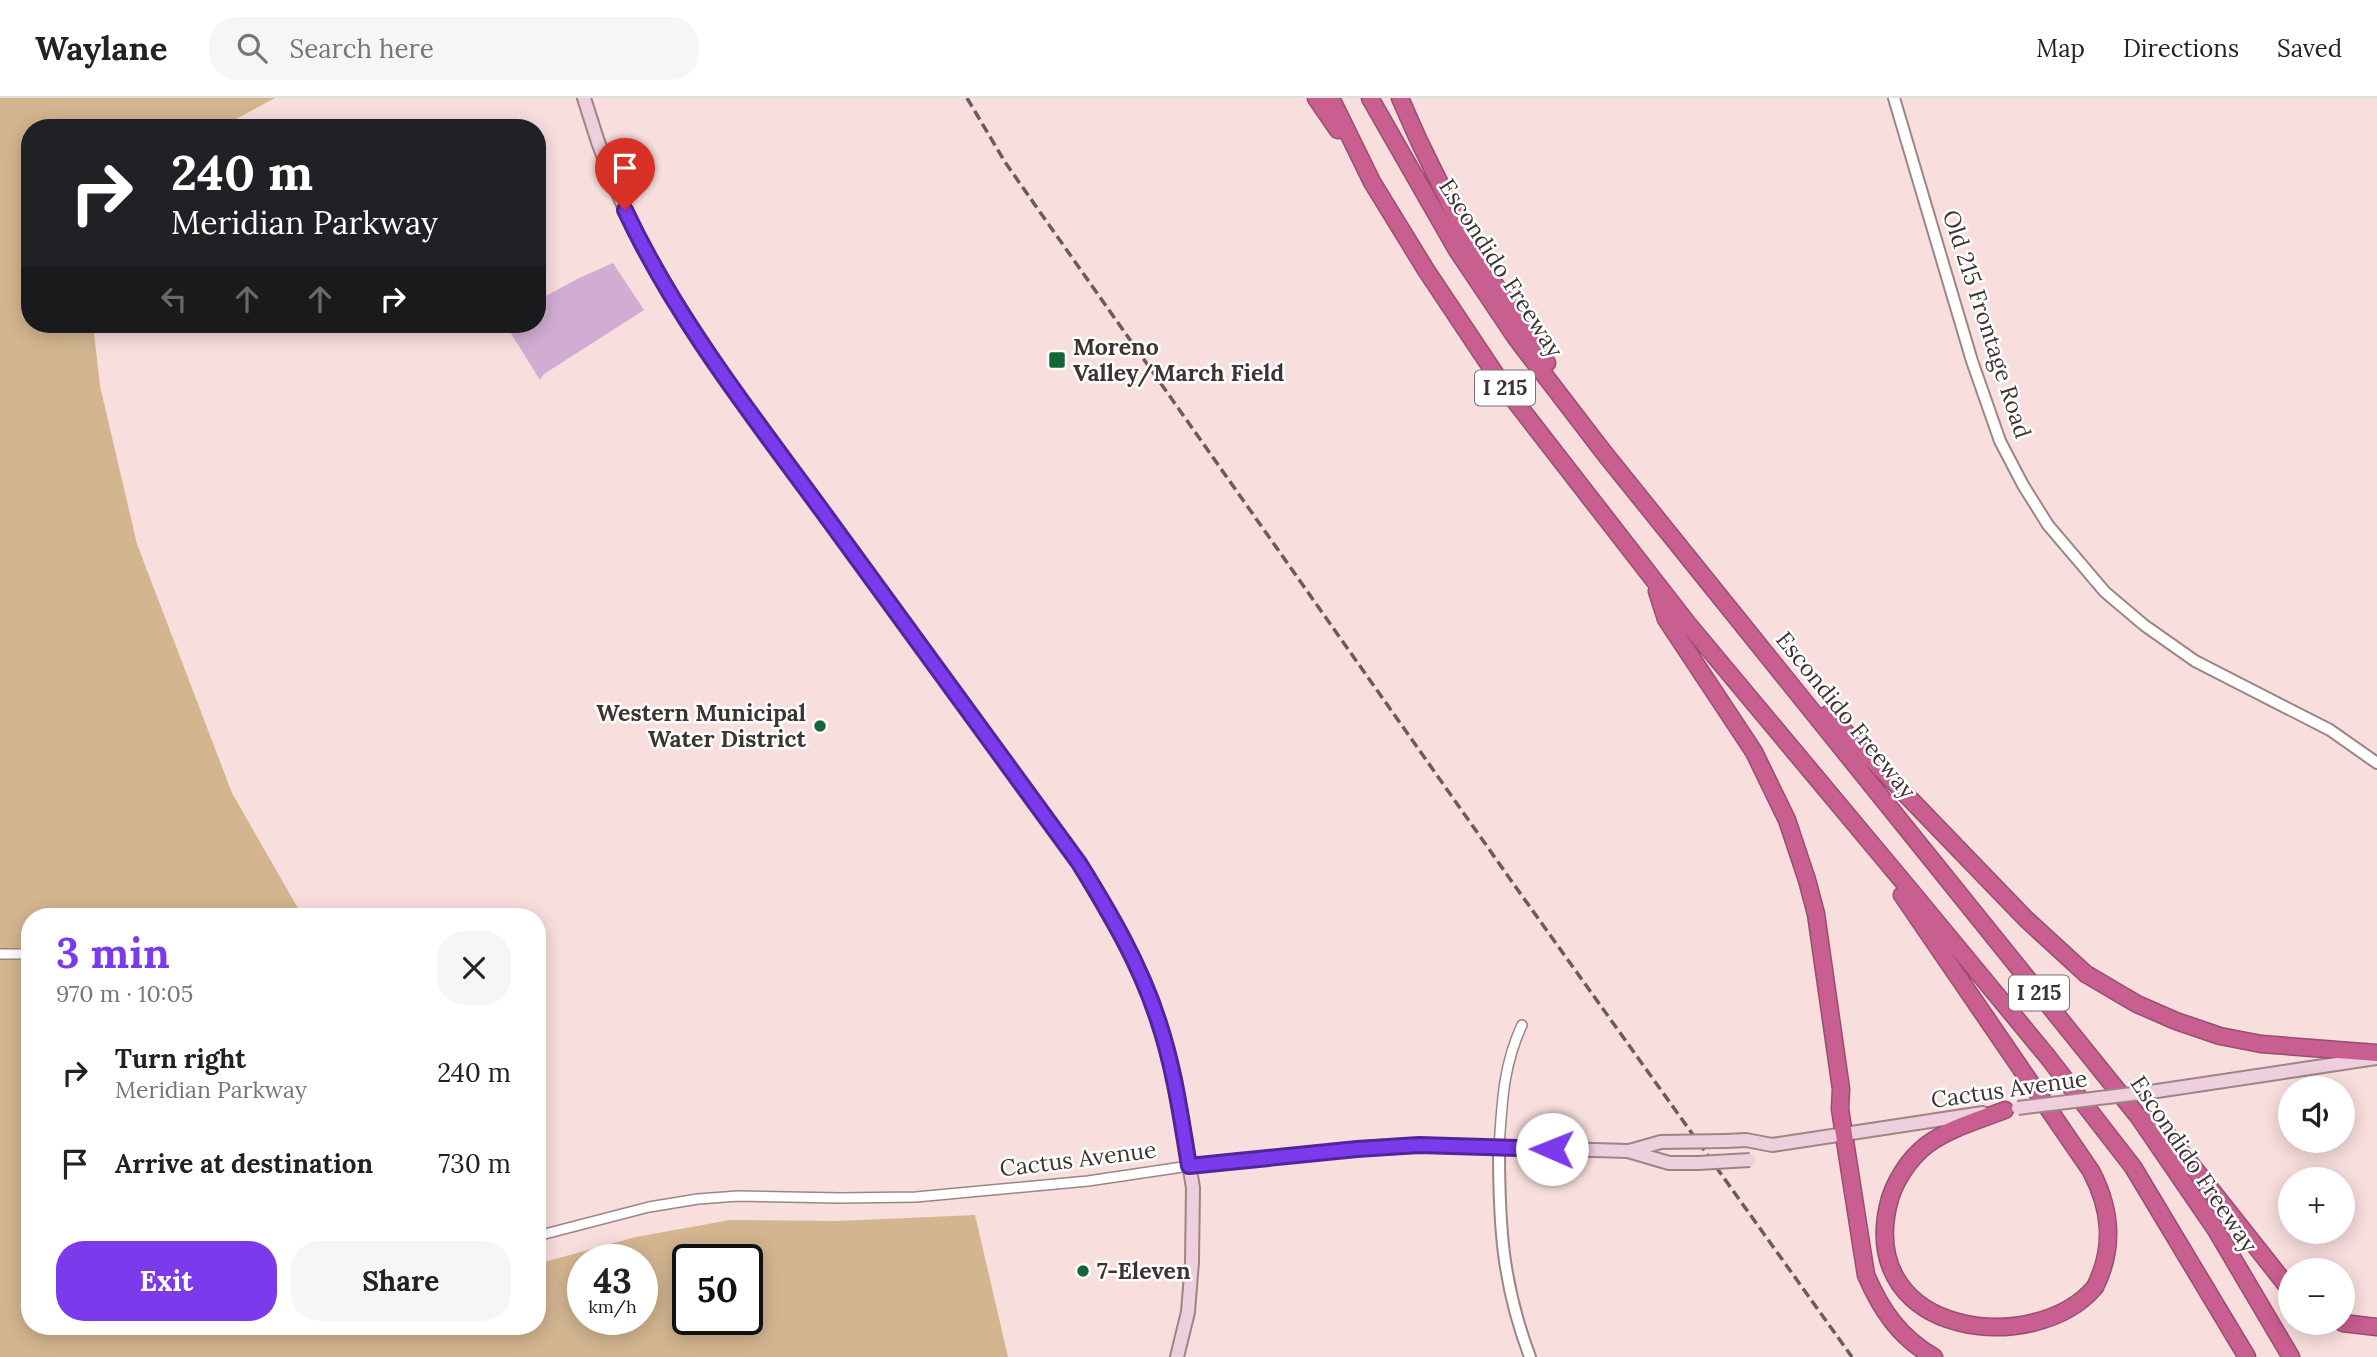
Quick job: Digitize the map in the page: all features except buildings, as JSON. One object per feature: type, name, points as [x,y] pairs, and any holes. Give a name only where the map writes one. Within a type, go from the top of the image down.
[{"type":"highway","points":[[1316,98],[1372,182]]},
{"type":"highway","name":"I 215","points":[[1331,98],[1372,182],[1426,270],[1504,387],[1654,582],[2047,1056],[2133,1167],[2247,1357]]},
{"type":"highway","name":"Escondido Freeway","points":[[1370,98],[1457,250],[1516,338],[1605,454],[2138,1116],[2216,1230],[2291,1357]]},
{"type":"highway","points":[[1400,98],[1474,253],[1605,454]]},
{"type":"highway","points":[[1654,582],[1666,619],[1754,751],[1797,846],[1821,942],[1841,1089],[1840,1109],[1866,1275],[1875,1298],[1888,1318],[1902,1334],[1934,1357]]},
{"type":"highway","points":[[1762,646],[2026,919],[2087,974],[2137,1004],[2220,1036],[2261,1044],[2377,1056]]},
{"type":"highway","points":[[1834,798],[2073,1144],[2091,1171],[2105,1203],[2109,1241],[2101,1274],[2093,1290],[2084,1304],[2063,1324],[2032,1339]]},
{"type":"highway","points":[[1961,1339],[1938,1329],[1923,1318],[1899,1289],[1887,1255],[1886,1217],[1905,1168],[1925,1146],[1957,1129],[2011,1109]]},
{"type":"highway","points":[[2138,1116],[2167,1134],[2278,1275]]},
{"type":"highway","points":[[2355,1324],[2377,1327]]},
{"type":"main road","points":[[584,98],[597,142],[617,191],[640,242],[668,291],[729,383],[1079,863],[1133,958],[1159,1021],[1175,1079],[1194,1188],[1188,1312],[1177,1357]]},
{"type":"main road","name":"Cactus Avenue","points":[[1628,1151],[1661,1142],[1746,1140],[1772,1145],[2011,1109],[2157,1091],[2377,1056]]},
{"type":"main road","name":"Cactus Avenue","points":[[1189,1166],[1419,1145],[1628,1151],[1669,1163],[1710,1163],[1750,1160],[1772,1145]]},
{"type":"street","name":"Old 215 Frontage Road","points":[[1894,98],[1972,361],[2000,441],[2048,525],[2105,592],[2164,639],[2195,661],[2330,730],[2376,760]]},
{"type":"street","points":[[0,954],[21,954]]},
{"type":"street","points":[[1522,1025],[1505,1074],[1499,1147],[1500,1232],[1517,1323],[1530,1357]]},
{"type":"street","name":"Cactus Avenue","points":[[546,1234],[649,1207],[698,1199],[738,1196],[916,1197],[1088,1181],[1189,1166]]},
{"type":"shaded area","points":[[0,98],[275,98],[236,119],[21,119],[21,333],[94,333],[100,386],[137,544],[232,793],[298,908],[21,908],[21,1335],[546,1335],[546,1262],[567,1256],[567,1335],[658,1335],[658,1244],[610,1244],[730,1220],[838,1221],[975,1215],[1008,1357],[0,1357]]},
{"type":"shaded area","points":[[613,263],[644,310],[544,374],[540,380],[511,333],[546,333],[546,296]]},
{"type":"railway","points":[[967,98],[1005,162],[1035,205],[1515,886],[1852,1357]]},
{"type":"place","name":"Moreno Valley/March Field","points":[[1057,360]]},
{"type":"place","name":"Western Municipal Water District","points":[[820,726]]},
{"type":"place","name":"7-Eleven","points":[[1083,1271]]},
{"type":"route","points":[[625,210],[668,291],[729,383],[1079,863],[1105,906],[1133,958],[1159,1021],[1175,1079],[1189,1166],[1419,1145],[1552,1149]]}]
